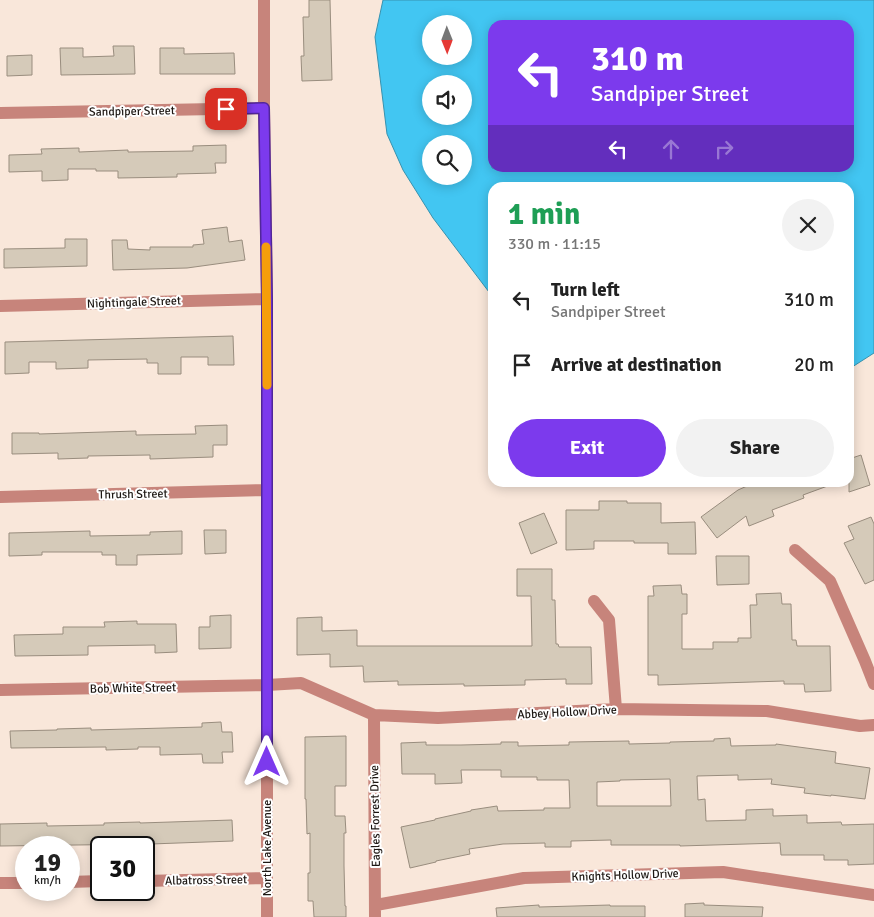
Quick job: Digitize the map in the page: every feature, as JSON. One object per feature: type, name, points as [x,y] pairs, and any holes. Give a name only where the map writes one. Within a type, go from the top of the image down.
[{"type":"street","name":"North Lake Avenue","points":[[264,0],[267,299],[267,917]]},
{"type":"street","name":"Sandpiper Street","points":[[0,114],[264,108]]},
{"type":"street","name":"Nightingale Street","points":[[0,306],[267,299]]},
{"type":"street","name":"Thrush Street","points":[[0,497],[267,490]]},
{"type":"street","points":[[795,550],[830,581],[874,684]]},
{"type":"street","points":[[594,601],[609,620],[616,709]]},
{"type":"street","name":"Abbey Hollow Drive","points":[[267,685],[301,683],[374,715],[438,718],[616,709],[767,711],[860,726],[874,725]]},
{"type":"street","name":"Bob White Street","points":[[0,690],[267,685]]},
{"type":"street","name":"Eagles Forrest Drive","points":[[374,715],[376,911]]},
{"type":"street","name":"Knights Hollow Drive","points":[[376,911],[524,878],[723,872],[874,895]]},
{"type":"street","name":"Albatross Street","points":[[155,881],[267,878]]},
{"type":"street","points":[[0,883],[15,883]]},
{"type":"water","points":[[383,0],[874,0],[874,353],[854,366],[854,182],[488,182],[488,291],[433,218],[403,170],[387,134],[375,37]]},
{"type":"building","points":[[309,0],[330,0],[332,80],[302,81],[301,56],[304,56],[303,17],[309,17]]},
{"type":"building","points":[[113,46],[134,46],[135,74],[61,75],[60,48],[83,48],[83,57],[114,56]]},
{"type":"building","points":[[160,48],[184,48],[184,54],[234,53],[235,74],[160,74]]},
{"type":"building","points":[[32,55],[32,75],[7,76],[7,56]]},
{"type":"building","points":[[226,145],[226,163],[215,163],[216,173],[177,174],[177,177],[118,178],[118,171],[68,169],[68,180],[42,181],[42,171],[9,172],[9,155],[42,154],[41,149],[79,148],[79,152],[128,150],[128,152],[193,151],[193,146]]},
{"type":"building","points":[[227,227],[229,242],[242,240],[245,260],[187,268],[113,270],[112,240],[127,240],[128,249],[150,250],[150,247],[193,247],[193,245],[204,244],[202,230]]},
{"type":"building","points":[[65,239],[87,239],[87,266],[4,268],[4,249],[65,248]]},
{"type":"building","points":[[233,336],[234,365],[208,365],[208,357],[181,357],[181,374],[158,374],[158,363],[147,363],[147,359],[88,360],[88,368],[56,369],[56,362],[29,362],[29,373],[5,374],[5,342]]},
{"type":"building","points":[[227,425],[227,445],[213,445],[213,457],[150,459],[150,455],[88,456],[88,458],[58,459],[58,453],[12,454],[12,433],[136,431],[136,435],[196,434],[195,426]]},
{"type":"building","points":[[861,455],[870,485],[849,492],[849,487],[854,487],[854,457]]},
{"type":"building","points":[[745,487],[825,487],[803,495],[804,498],[772,510],[774,516],[749,526],[746,516],[717,538],[701,517]]},
{"type":"building","points":[[599,501],[661,503],[661,523],[695,522],[696,554],[668,554],[668,543],[634,543],[634,541],[594,541],[594,549],[566,550],[566,510],[599,510]]},
{"type":"building","points":[[544,513],[557,543],[531,554],[519,523]]},
{"type":"building","points":[[871,517],[874,524],[874,580],[865,584],[844,543],[854,539],[848,526]]},
{"type":"building","points":[[204,530],[226,530],[226,553],[205,554]]},
{"type":"building","points":[[90,531],[90,536],[150,535],[150,532],[182,531],[182,554],[137,555],[137,565],[116,565],[116,555],[102,555],[102,552],[42,552],[42,555],[9,556],[9,533]]},
{"type":"building","points":[[716,556],[749,556],[749,584],[717,585]]},
{"type":"building","points":[[517,569],[552,569],[552,600],[555,600],[556,644],[559,647],[591,647],[592,684],[566,684],[566,679],[525,680],[525,685],[464,686],[464,684],[398,685],[398,681],[364,682],[363,666],[330,667],[330,654],[297,655],[297,618],[322,617],[322,631],[357,630],[357,646],[532,646],[531,596],[517,596]]},
{"type":"building","points":[[681,585],[682,594],[687,594],[687,614],[682,614],[682,649],[713,649],[713,642],[738,642],[738,638],[751,638],[750,605],[757,605],[756,594],[781,593],[782,604],[791,604],[792,640],[796,640],[797,646],[830,646],[831,691],[805,692],[804,684],[784,684],[784,681],[658,685],[658,675],[648,675],[648,596],[654,596],[653,586]]},
{"type":"building","points":[[231,615],[231,648],[199,649],[199,627],[210,627],[210,616]]},
{"type":"building","points":[[137,621],[137,624],[176,624],[177,652],[155,653],[155,645],[88,646],[88,655],[15,656],[14,635],[63,634],[63,627],[105,627],[104,622]]},
{"type":"building","points":[[221,722],[222,732],[232,732],[233,752],[222,752],[223,763],[203,763],[202,754],[160,755],[160,747],[106,750],[106,747],[11,748],[10,731],[202,727],[202,723]]},
{"type":"building","points":[[346,736],[346,786],[335,786],[335,816],[345,816],[346,917],[314,917],[313,901],[308,901],[310,833],[307,834],[305,799],[305,737]]},
{"type":"building","points":[[730,738],[731,746],[776,744],[836,752],[835,763],[870,768],[865,799],[804,793],[805,788],[771,784],[772,779],[738,780],[738,775],[697,776],[698,800],[705,799],[706,821],[746,820],[746,810],[773,809],[773,816],[807,815],[807,823],[841,822],[842,825],[874,824],[874,864],[848,865],[848,860],[824,860],[824,855],[781,855],[780,843],[680,846],[611,845],[611,840],[571,841],[571,847],[545,847],[545,843],[503,844],[469,849],[470,854],[410,868],[401,827],[471,810],[497,806],[498,811],[570,808],[569,780],[537,780],[537,777],[501,777],[501,770],[461,770],[462,783],[435,784],[435,774],[402,774],[401,743],[426,742],[426,745],[461,745],[518,742],[518,746],[569,745],[569,742],[629,741],[629,744],[670,743],[714,741],[714,739]],"holes":[[[670,779],[671,806],[597,806],[597,782]]]},
{"type":"building","points":[[232,820],[233,841],[155,844],[155,836],[90,836],[90,845],[80,845],[80,836],[15,836],[15,846],[0,846],[0,824],[47,823],[47,826]]},
{"type":"building","points":[[704,903],[704,905],[763,907],[762,917],[685,917],[685,904]]},
{"type":"building","points":[[539,905],[539,907],[645,906],[645,917],[497,917],[496,908]]},
{"type":"slow traffic","points":[[266,247],[267,385]]},
{"type":"route","points":[[226,109],[264,108],[267,299],[267,762]]}]
